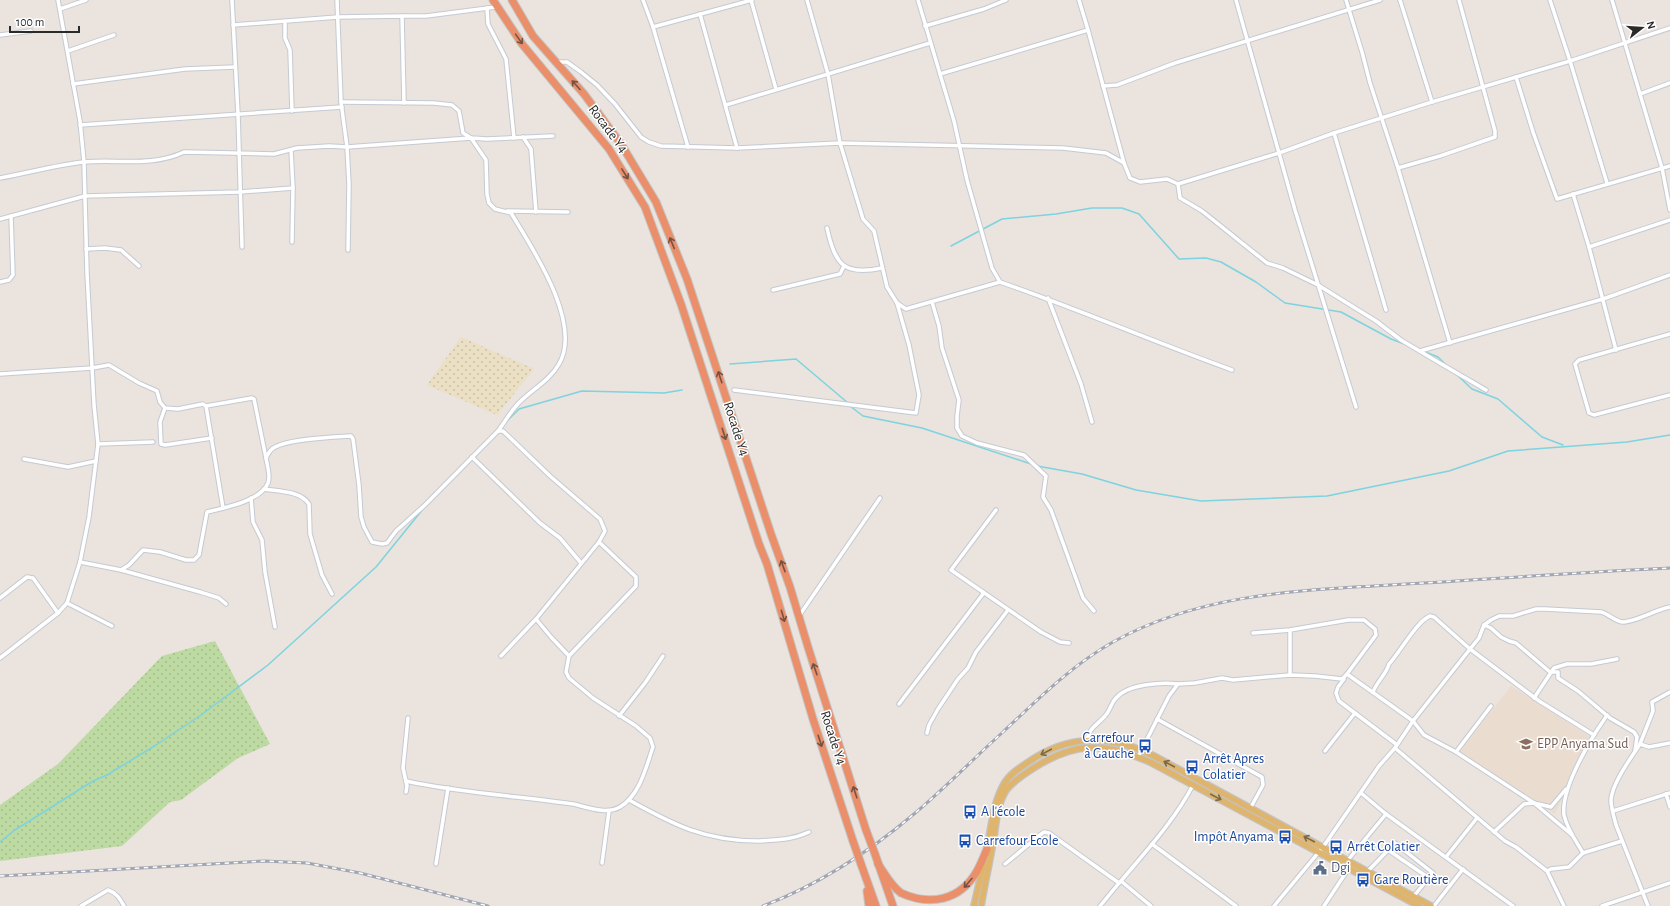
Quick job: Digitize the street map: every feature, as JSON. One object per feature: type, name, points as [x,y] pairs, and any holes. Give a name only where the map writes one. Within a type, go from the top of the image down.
[{"type":"highway","name":"Rocade Y4","points":[[512,0],[533,36],[584,94],[621,144],[656,202],[687,279],[771,534],[790,587],[866,830],[893,906]]},
{"type":"highway","name":"Rocade Y4","points":[[495,3],[522,44],[609,149],[645,207],[681,304],[759,544],[767,564],[812,719],[876,906]]},
{"type":"highway","points":[[878,864],[889,881],[900,892],[910,899],[922,904],[935,905],[957,895],[977,871],[987,849]]},
{"type":"highway","points":[[865,875],[869,906]]},
{"type":"main road","points":[[974,906],[996,802],[1007,778],[1030,761],[1052,748],[1087,740],[1118,743],[1141,749],[1348,860],[1365,874]]},
{"type":"main road","points":[[981,906],[998,811],[1005,791],[1027,772],[1044,762],[1063,752],[1087,747],[1108,748],[1131,753],[1349,868],[1365,874],[1412,899],[1431,906]]},
{"type":"main road","points":[[1412,899],[1418,906]]},
{"type":"street","points":[[0,658],[58,613],[67,603],[80,562],[89,517],[98,444],[92,368],[86,249],[84,162],[80,125],[58,0]]},
{"type":"street","points":[[60,9],[86,0]]},
{"type":"street","points":[[232,0],[238,114],[242,248]]},
{"type":"street","points":[[337,0],[341,102],[347,147],[349,184],[348,250]]},
{"type":"street","points":[[643,0],[653,27],[688,147]]},
{"type":"street","points":[[653,27],[752,0],[776,89]]},
{"type":"street","points":[[734,390],[916,413],[920,395],[909,346],[897,303],[887,287],[874,231],[863,219],[840,143],[828,74],[807,0]]},
{"type":"street","points":[[918,0],[954,121],[959,147],[992,268],[1000,282]]},
{"type":"street","points":[[925,26],[984,9],[1006,0]]},
{"type":"street","points":[[1079,0],[1124,163],[1130,178],[1140,182],[1167,179],[1178,184],[1279,153],[1334,133],[1483,86],[1570,61],[1670,28]]},
{"type":"street","points":[[1236,0],[1279,153],[1356,407]]},
{"type":"street","points":[[1346,0],[1450,343]]},
{"type":"street","points":[[1103,86],[1117,85],[1175,63],[1380,0]]},
{"type":"street","points":[[1400,0],[1432,102]]},
{"type":"street","points":[[1398,168],[1440,156],[1495,137],[1495,131],[1460,0]]},
{"type":"street","points":[[1550,0],[1607,183]]},
{"type":"street","points":[[1612,0],[1662,168],[1670,210]]},
{"type":"street","points":[[233,25],[338,17],[426,16],[488,8],[495,3]]},
{"type":"street","points":[[488,8],[488,24],[506,59],[514,138]]},
{"type":"street","points":[[700,14],[737,148]]},
{"type":"street","points":[[402,16],[404,103]]},
{"type":"street","points":[[285,22],[285,38],[290,50],[292,111]]},
{"type":"street","points":[[940,74],[1088,30]]},
{"type":"street","points":[[0,35],[31,31]]},
{"type":"street","points":[[68,51],[114,35]]},
{"type":"street","points":[[726,105],[930,42]]},
{"type":"street","points":[[556,62],[567,62],[597,85],[615,104],[644,140],[662,146],[737,148],[840,143],[959,147],[1063,148],[1106,153],[1124,163]]},
{"type":"street","points":[[73,84],[185,69],[235,68]]},
{"type":"street","points":[[1516,77],[1533,132],[1557,199],[1607,183],[1670,166]]},
{"type":"street","points":[[1640,94],[1670,83]]},
{"type":"street","points":[[341,102],[434,103],[452,105],[459,111],[463,133],[471,138],[486,160],[487,194],[489,203],[495,209],[536,212],[568,212]]},
{"type":"street","points":[[80,125],[342,107]]},
{"type":"street","points":[[1334,133],[1386,310]]},
{"type":"street","points":[[0,178],[84,162],[158,160],[172,158],[184,152],[274,154],[297,148],[329,146],[347,147],[471,138],[553,136]]},
{"type":"street","points":[[523,137],[531,149],[536,212]]},
{"type":"street","points":[[291,150],[293,188],[292,242]]},
{"type":"street","points":[[1178,184],[1180,198],[1202,211],[1267,263],[1283,268],[1318,285],[1376,321],[1420,351],[1486,390]]},
{"type":"street","points":[[0,219],[85,196],[240,192],[293,188]]},
{"type":"street","points":[[1573,194],[1589,247],[1616,350]]},
{"type":"street","points":[[266,458],[271,450],[278,445],[351,436],[355,449],[360,485],[361,517],[364,527],[372,542],[382,544],[387,543],[396,531],[426,505],[498,431],[516,406],[545,381],[558,365],[564,350],[566,337],[560,307],[539,259],[511,213],[502,210]]},
{"type":"street","points":[[0,282],[9,280],[13,275],[11,216]]},
{"type":"street","points":[[1589,247],[1670,220]]},
{"type":"street","points":[[827,228],[832,245],[844,266],[850,270],[867,271],[882,268]]},
{"type":"street","points":[[86,249],[105,248],[121,250],[140,266]]},
{"type":"street","points":[[773,290],[840,274],[844,266]]},
{"type":"street","points":[[1420,351],[1603,299],[1670,275]]},
{"type":"street","points":[[897,303],[906,309],[1000,282],[1048,298],[1152,341],[1232,370]]},
{"type":"street","points":[[1048,298],[1081,384],[1092,422]]},
{"type":"street","points":[[932,302],[939,326],[942,348],[959,400],[957,428],[962,436],[977,443],[1024,456],[1046,476],[1043,497],[1051,510],[1084,598],[1094,611]]},
{"type":"street","points":[[1670,334],[1578,360],[1575,364],[1589,413],[1594,415],[1670,395]]},
{"type":"street","points":[[0,374],[92,368],[109,365],[113,366],[139,383],[157,391],[160,402],[165,408],[178,409],[203,404],[206,406],[252,398],[254,399],[270,478],[269,483],[264,489],[251,498],[224,508],[207,512],[199,555],[194,560],[186,560],[160,552],[143,550],[129,565],[121,570]]},
{"type":"street","points":[[206,406],[224,508]]},
{"type":"street","points":[[165,408],[160,422],[161,444],[164,445],[212,438]]},
{"type":"street","points":[[498,431],[503,431],[550,476],[600,519],[605,531],[599,542],[536,619],[501,656]]},
{"type":"street","points":[[98,444],[153,442]]},
{"type":"street","points":[[472,457],[540,523],[560,538],[581,563]]},
{"type":"street","points":[[24,460],[68,467],[96,461]]},
{"type":"street","points":[[264,489],[300,495],[307,500],[309,504],[310,534],[322,575],[332,594]]},
{"type":"street","points":[[251,498],[253,522],[262,540],[265,572],[275,627]]},
{"type":"street","points":[[798,616],[880,498]]},
{"type":"street","points":[[996,510],[951,570],[1041,632],[1060,642],[1069,643]]},
{"type":"street","points":[[406,781],[448,788],[530,798],[609,811],[620,807],[629,800],[642,779],[654,746],[650,738],[636,726],[593,698],[569,678],[566,672],[569,656],[636,586],[636,577],[599,542]]},
{"type":"street","points":[[80,562],[121,570],[200,592],[219,598],[226,604]]},
{"type":"street","points":[[0,598],[27,577],[32,578],[58,613]]},
{"type":"street","points":[[899,704],[984,594]]},
{"type":"street","points":[[67,603],[112,626]]},
{"type":"street","points":[[1274,906],[1324,847],[1379,766],[1479,638],[1484,625],[1499,616],[1513,616],[1529,613],[1536,609],[1601,612],[1623,622],[1653,613],[1661,608],[1670,607]]},
{"type":"street","points":[[927,733],[929,725],[938,709],[958,679],[968,668],[976,652],[1008,610]]},
{"type":"street","points":[[1373,692],[1387,670],[1389,664],[1417,627],[1427,616],[1434,617],[1470,649],[1534,698],[1594,734]]},
{"type":"street","points":[[536,619],[550,637],[569,656]]},
{"type":"street","points":[[1253,633],[1290,630],[1360,619],[1366,621],[1375,628],[1376,635],[1338,686],[1336,693],[1339,701],[1395,746],[1505,841],[1516,847],[1547,871],[1564,906]]},
{"type":"street","points":[[1484,625],[1491,628],[1505,639],[1516,643],[1550,672],[1558,672],[1558,678],[1607,715],[1636,734],[1635,751]]},
{"type":"street","points":[[1290,630],[1290,675]]},
{"type":"street","points":[[620,716],[663,656]]},
{"type":"street","points":[[1534,698],[1554,668],[1562,665],[1591,664],[1617,659]]},
{"type":"street","points":[[1087,740],[1090,729],[1105,716],[1117,697],[1126,690],[1162,683],[1195,683],[1222,678],[1233,680],[1290,675],[1342,679],[1348,674]]},
{"type":"street","points":[[1348,674],[1413,721],[1424,735],[1456,752],[1534,803],[1572,835]]},
{"type":"street","points":[[1138,757],[1169,696],[1178,684]]},
{"type":"street","points":[[1648,906],[1622,841],[1612,811],[1612,795],[1616,783],[1640,744],[1653,712],[1652,702],[1670,692]]},
{"type":"street","points":[[1456,752],[1491,706]]},
{"type":"street","points":[[1325,751],[1355,713]]},
{"type":"street","points":[[1583,853],[1572,835],[1564,815],[1564,801],[1567,789],[1594,734],[1607,715]]},
{"type":"street","points":[[406,792],[406,781],[403,768],[408,718]]},
{"type":"street","points":[[1157,719],[1262,777],[1263,785],[1251,808]]},
{"type":"street","points":[[1640,744],[1649,747],[1670,743]]},
{"type":"street","points":[[1100,906],[1152,844],[1193,785]]},
{"type":"street","points":[[436,864],[448,788]]},
{"type":"street","points":[[1494,832],[1524,804],[1534,803],[1551,807],[1567,789]]},
{"type":"street","points":[[1361,792],[1386,814],[1513,906]]},
{"type":"street","points":[[1612,811],[1668,794],[1670,807]]},
{"type":"street","points":[[629,800],[667,821],[697,833],[739,841],[796,838],[809,832]]},
{"type":"street","points":[[602,863],[609,811]]},
{"type":"street","points":[[1348,860],[1386,814]]},
{"type":"street","points":[[1446,857],[1477,818]]},
{"type":"street","points":[[1005,864],[1044,832],[1052,835],[1120,882],[1151,906]]},
{"type":"street","points":[[1547,871],[1569,866],[1583,853],[1622,841]]},
{"type":"street","points":[[1365,874],[1395,843],[1433,873],[1412,899]]},
{"type":"street","points":[[1152,844],[1236,906]]},
{"type":"street","points":[[1388,850],[1429,878]]},
{"type":"street","points":[[1324,906],[1349,868]]},
{"type":"street","points":[[1434,906],[1463,869]]},
{"type":"street","points":[[1602,906],[1670,883]]},
{"type":"street","points":[[81,906],[108,890],[114,892],[118,896],[124,906]]},
{"type":"shaded area","name":"EPP Anyama Sud","points":[[1511,686],[1589,736],[1555,814],[1460,752]]},
{"type":"green space","points":[[215,641],[270,744],[238,758],[181,800],[170,802],[122,846],[0,861],[0,805],[58,764],[162,656]]},
{"type":"sand","points":[[461,337],[534,369],[497,415],[427,385]]},
{"type":"waterway","points":[[951,246],[1002,219],[1056,214],[1092,208],[1122,208],[1139,214],[1179,259],[1206,258],[1221,262],[1256,282],[1285,303],[1341,312],[1391,339],[1407,345]]},
{"type":"waterway","points":[[1423,351],[1438,357],[1447,366]]},
{"type":"waterway","points":[[730,364],[796,359],[848,403]]},
{"type":"waterway","points":[[1457,375],[1472,389],[1498,399],[1542,437],[1563,445]]},
{"type":"waterway","points":[[507,421],[519,409],[582,391],[664,393],[682,390]]},
{"type":"waterway","points":[[850,406],[863,416],[922,428],[1034,465]]},
{"type":"waterway","points":[[1037,466],[1082,474],[1136,490],[1201,501],[1327,496],[1449,471],[1508,451],[1627,442],[1670,435]]},
{"type":"waterway","points":[[0,842],[15,830],[93,781],[107,775],[156,745],[201,715],[268,665],[376,567],[423,509]]},
{"type":"railway","points":[[763,906],[783,898],[823,878],[861,854],[897,828],[948,784],[1069,672],[1083,661],[1113,642],[1149,625],[1187,611],[1264,595],[1343,588],[1670,568]]},
{"type":"railway","points":[[0,876],[264,861],[307,863],[360,873],[488,906]]},
{"type":"place","name":"EPP Anyama Sud","points":[[1526,744]]},
{"type":"place","name":"Carrefour à Gauche","points":[[1145,746]]},
{"type":"place","name":"Arrêt Apres Colatier","points":[[1192,767]]},
{"type":"place","name":"A l'école","points":[[970,812]]},
{"type":"place","name":"Impôt Anyama","points":[[1285,837]]},
{"type":"place","name":"Carrefour Ecole","points":[[965,841]]},
{"type":"place","name":"Arrêt Colatier","points":[[1336,847]]},
{"type":"place","name":"Dgi","points":[[1320,868]]},
{"type":"place","name":"Gare Routière","points":[[1363,880]]}]
